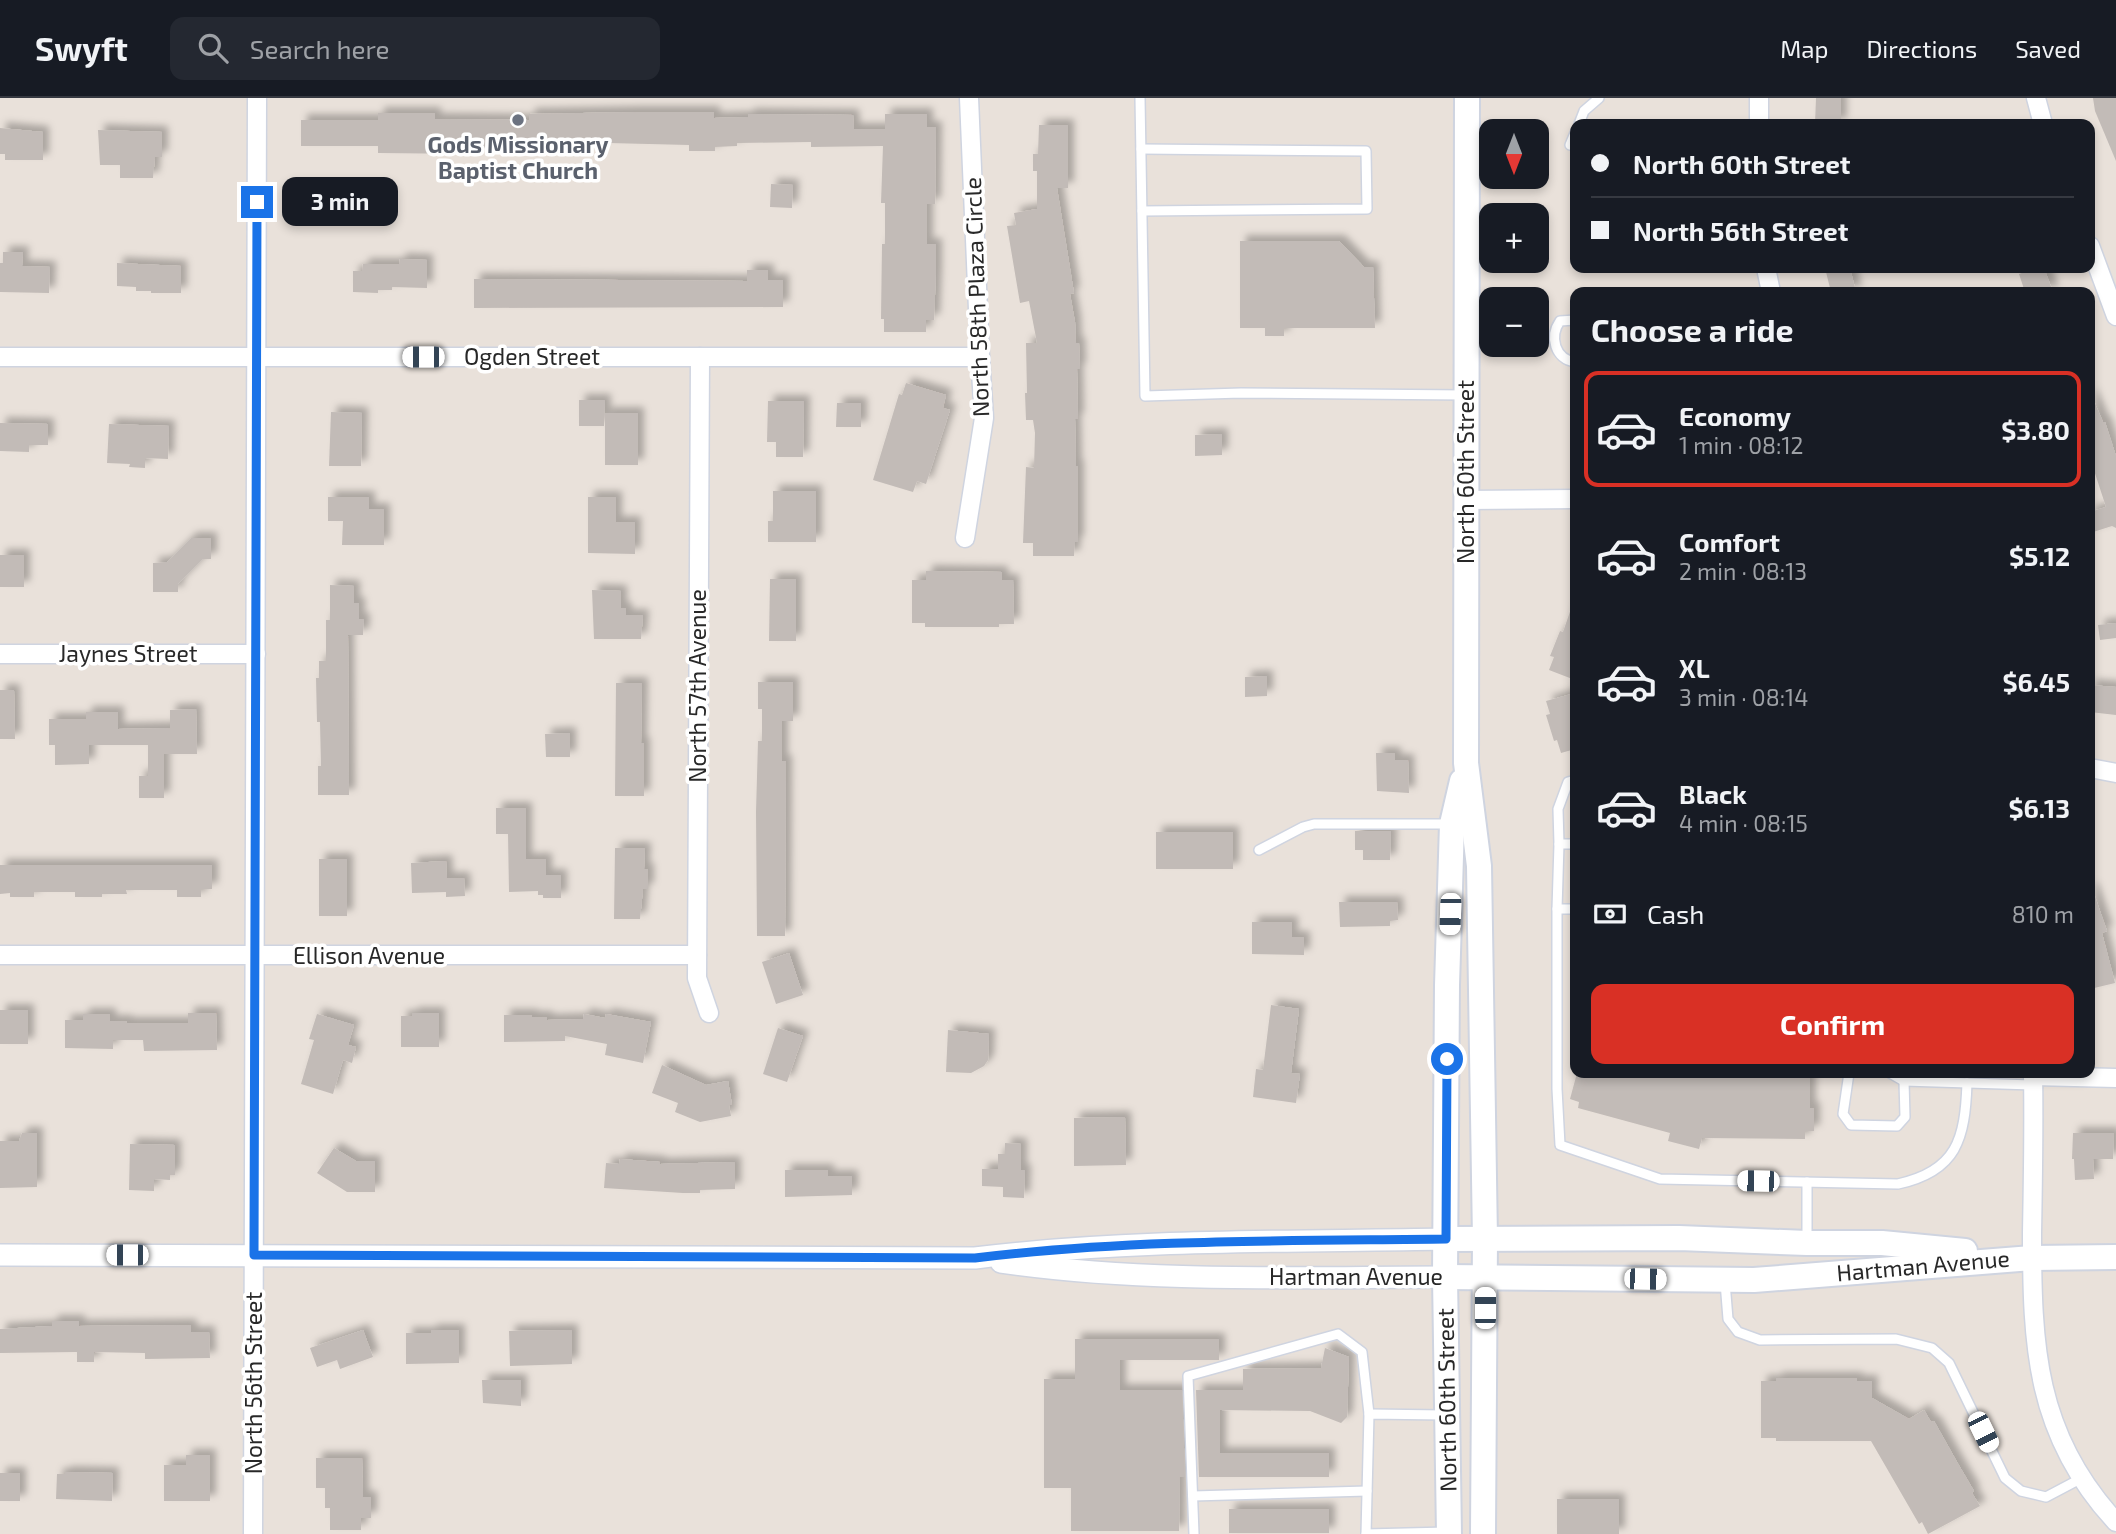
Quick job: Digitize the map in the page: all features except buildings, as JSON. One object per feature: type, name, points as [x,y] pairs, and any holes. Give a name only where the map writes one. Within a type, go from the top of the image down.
[{"type":"main road","name":"North 60th Street","points":[[1467,98],[1466,763],[1479,866],[1485,1239],[1483,1534]]},
{"type":"main road","name":"North 60th Street","points":[[1449,1533],[1445,1277],[1447,985],[1452,824],[1466,763]]},
{"type":"main road","name":"Hartman Avenue","points":[[1446,1239],[1679,1238],[1882,1243],[2032,1258]]},
{"type":"main road","name":"Hartman Avenue","points":[[1445,1277],[1754,1280],[2032,1258],[2116,1257]]},
{"type":"street","name":"North 56th Street","points":[[253,1534],[257,98]]},
{"type":"street","name":"North 58th Plaza Circle","points":[[965,538],[984,418],[979,357],[969,98]]},
{"type":"street","points":[[1759,98],[1759,119]]},
{"type":"street","points":[[2036,98],[2042,119]]},
{"type":"street","points":[[2095,259],[2116,316]]},
{"type":"street","name":"Ogden Street","points":[[0,357],[979,357]]},
{"type":"street","name":"North 57th Avenue","points":[[700,357],[697,978],[709,1013]]},
{"type":"street","points":[[1466,500],[1570,499]]},
{"type":"street","name":"Jaynes Street","points":[[0,654],[256,654]]},
{"type":"street","points":[[2095,769],[2116,773]]},
{"type":"street","name":"Ellison Avenue","points":[[0,955],[697,955]]},
{"type":"street","points":[[2116,1078],[2033,1078],[2032,1258],[2034,1335],[2038,1366],[2056,1428],[2082,1478],[2116,1522]]},
{"type":"street","name":"Hartman Avenue","points":[[0,1255],[975,1258],[1048,1249],[1446,1239]]},
{"type":"street","name":"Hartman Avenue","points":[[975,1258],[1049,1269],[1220,1277],[1445,1277]]},
{"type":"lane","points":[[1140,98],[1145,396],[1241,393],[1467,395]]},
{"type":"lane","points":[[1581,119],[1584,111],[1599,98]]},
{"type":"lane","points":[[1140,149],[1366,151],[1367,209],[1142,211]]},
{"type":"lane","points":[[1570,320],[1560,321],[1554,338],[1555,346],[1562,356],[1570,360]]},
{"type":"lane","points":[[1570,781],[1567,782],[1558,809],[1557,1089],[1560,1144],[1660,1179],[1898,1184],[1919,1179],[1934,1171],[1951,1154],[1958,1141],[1966,1108],[1968,1083]]},
{"type":"lane","points":[[1259,850],[1314,824],[1452,824]]},
{"type":"lane","points":[[1559,844],[1570,844]]},
{"type":"lane","points":[[1556,909],[1570,909]]},
{"type":"lane","points":[[1848,1078],[1843,1114],[1851,1125],[1896,1126],[1905,1117],[1904,1081]]},
{"type":"lane","points":[[1899,1078],[1904,1081],[1968,1083],[2033,1078]]},
{"type":"lane","points":[[1807,1182],[1807,1243]]},
{"type":"lane","points":[[1725,1280],[1728,1319],[1738,1332],[1760,1340],[1896,1339],[1932,1348],[1950,1363],[2005,1478],[2021,1491],[2046,1497],[2082,1478]]},
{"type":"lane","points":[[1194,1534],[1188,1376],[1338,1334],[1362,1352],[1370,1414],[1366,1534],[1449,1533]]},
{"type":"lane","points":[[1370,1414],[1447,1415]]},
{"type":"lane","points":[[1193,1496],[1367,1491]]},
{"type":"place","name":"Gods Missionary Baptist Church","points":[[518,120]]},
{"type":"route","points":[[257,202],[254,1255],[975,1258],[1048,1249],[1446,1239],[1447,1059]]}]
